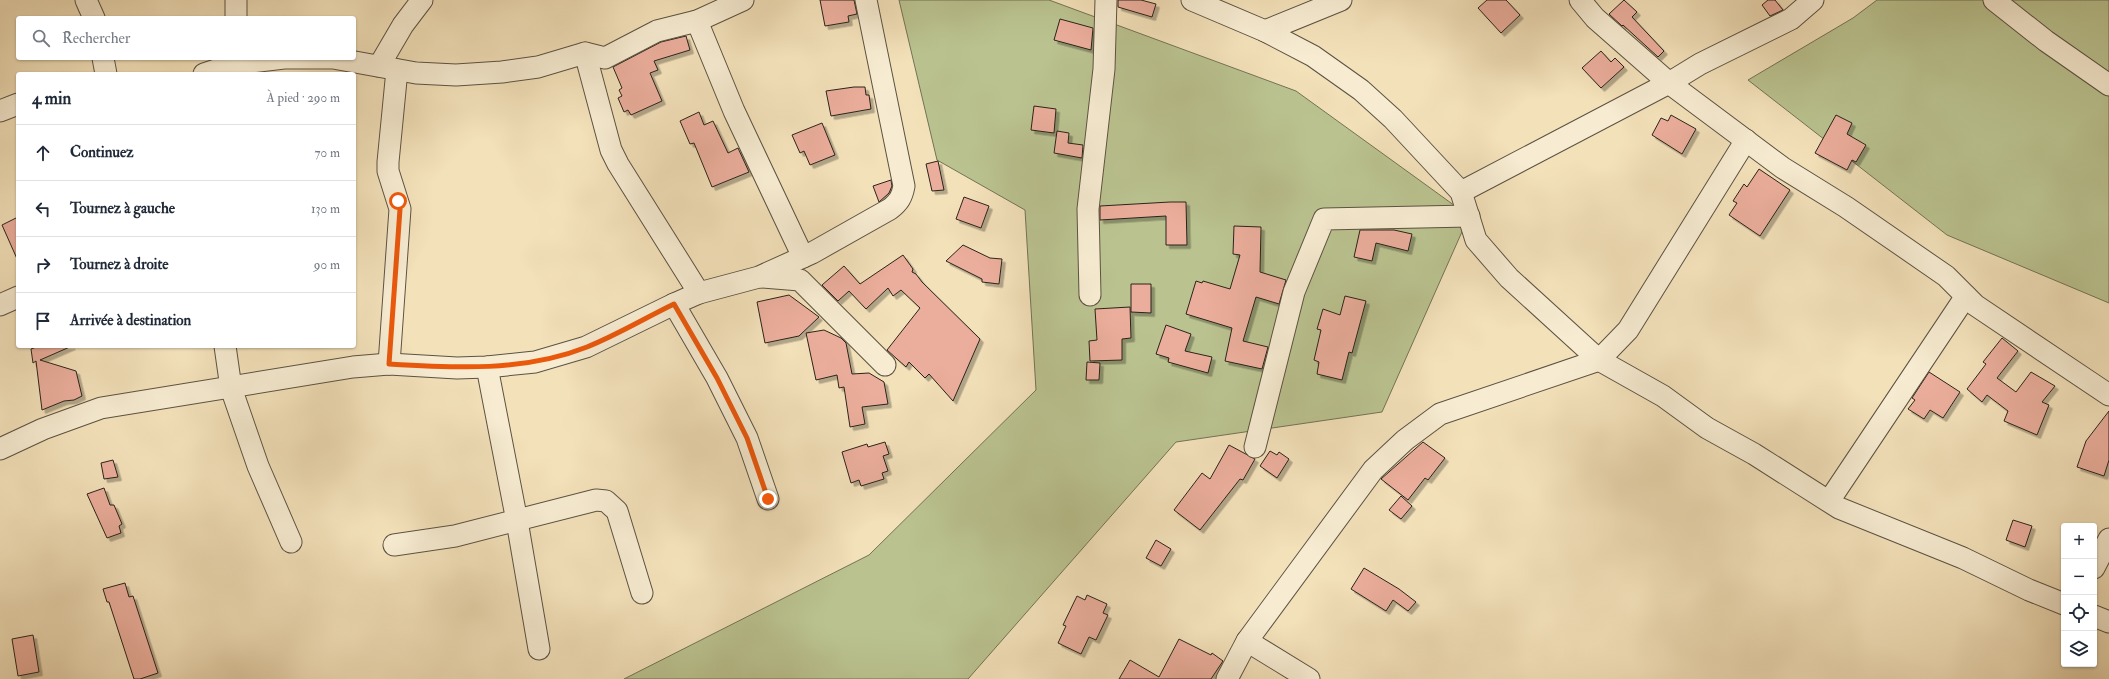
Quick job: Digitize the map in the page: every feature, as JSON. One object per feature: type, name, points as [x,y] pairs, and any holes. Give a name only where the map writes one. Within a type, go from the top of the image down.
[{"type":"street","points":[[86,0],[93,16]]},
{"type":"street","points":[[236,0],[236,16]]},
{"type":"street","points":[[389,364],[400,209],[388,171],[388,68],[403,25],[422,0]]},
{"type":"street","points":[[344,60],[416,73],[456,75],[502,72],[538,67],[585,53],[605,58],[657,31],[697,21],[743,0]]},
{"type":"street","points":[[0,449],[42,429],[101,408],[353,367],[389,364],[457,368],[487,367],[535,362],[586,347],[699,293],[758,277],[848,234],[898,203],[903,195],[904,186],[866,0]]},
{"type":"street","points":[[1090,294],[1088,209],[1104,69],[1106,0]]},
{"type":"street","points":[[1192,0],[1265,31],[1313,56],[1361,90],[1393,119],[1461,192],[1476,240],[1509,278],[1599,360],[1663,396],[1707,428],[1754,454],[1839,508],[1963,558],[2029,590],[2061,603]]},
{"type":"street","points":[[1265,31],[1341,0]]},
{"type":"street","points":[[1580,0],[1595,18],[1669,83],[1783,168],[1846,207],[1946,276],[1975,305],[2109,395]]},
{"type":"street","points":[[1461,192],[1669,83],[1700,64],[1791,18],[1813,0]]},
{"type":"street","points":[[1994,0],[2046,42],[2109,85]]},
{"type":"street","points":[[697,21],[734,111],[802,257]]},
{"type":"street","points":[[585,53],[611,150],[626,179],[699,293]]},
{"type":"street","points":[[103,60],[106,72]]},
{"type":"street","points":[[209,72],[234,61],[251,60]]},
{"type":"street","points":[[0,110],[16,105]]},
{"type":"street","points":[[1227,679],[1248,641],[1373,470],[1405,440],[1440,414],[1599,360],[1628,330],[1746,140]]},
{"type":"street","points":[[1256,447],[1294,292],[1324,219],[1469,216]]},
{"type":"street","points":[[758,277],[800,280],[885,365]]},
{"type":"street","points":[[1829,501],[1966,296]]},
{"type":"street","points":[[0,305],[16,298]]},
{"type":"street","points":[[674,304],[717,378],[747,438],[768,499]]},
{"type":"street","points":[[225,348],[231,388],[258,466],[291,542]]},
{"type":"street","points":[[487,367],[517,521],[539,649]]},
{"type":"street","points":[[394,545],[454,536],[596,500],[606,501],[617,511],[642,593]]},
{"type":"street","points":[[2097,562],[2109,539]]},
{"type":"street","points":[[2097,617],[2109,622]]},
{"type":"street","points":[[1248,641],[1309,679]]},
{"type":"green space","points":[[899,0],[1049,0],[1296,91],[1469,216],[1382,412],[1176,442],[968,679],[624,679],[869,555],[1036,390],[1025,210],[937,160]]},
{"type":"green space","points":[[1877,0],[2109,0],[2109,303],[1947,235],[1748,80],[1853,18]]},
{"type":"building","points":[[820,0],[854,0],[857,14],[848,16],[849,22],[825,26]]},
{"type":"building","points":[[1118,0],[1141,0],[1156,4],[1152,17],[1118,7]]},
{"type":"building","points":[[1487,0],[1506,0],[1520,15],[1501,33],[1478,8]]},
{"type":"building","points":[[1624,0],[1637,12],[1632,17],[1664,51],[1658,57],[1609,14]]},
{"type":"building","points":[[1768,0],[1775,0],[1783,10],[1770,16],[1762,5]]},
{"type":"building","points":[[1060,19],[1093,28],[1091,50],[1054,40]]},
{"type":"building","points":[[686,36],[690,50],[654,61],[658,70],[650,73],[662,101],[631,115],[628,110],[624,112],[618,98],[622,96],[619,90],[622,88],[613,67],[661,42]]},
{"type":"building","points":[[1601,51],[1611,62],[1615,58],[1624,67],[1601,88],[1582,68]]},
{"type":"building","points":[[865,87],[866,95],[869,95],[871,109],[831,116],[826,91]]},
{"type":"building","points":[[1034,106],[1056,109],[1054,133],[1031,130]]},
{"type":"building","points":[[699,112],[704,125],[713,121],[728,153],[738,148],[749,172],[712,187],[694,143],[690,144],[680,121]]},
{"type":"building","points":[[1671,115],[1696,129],[1682,154],[1652,135],[1661,118],[1668,121]]},
{"type":"building","points":[[1836,115],[1852,123],[1847,134],[1866,145],[1856,162],[1852,160],[1847,170],[1815,153]]},
{"type":"building","points":[[822,123],[835,155],[810,165],[804,151],[800,153],[792,135]]},
{"type":"building","points":[[1057,131],[1069,133],[1068,143],[1083,145],[1082,158],[1054,153]]},
{"type":"building","points":[[938,161],[944,190],[932,191],[926,164]]},
{"type":"building","points":[[1759,169],[1790,190],[1760,236],[1729,215],[1737,203],[1733,201],[1744,184],[1747,187]]},
{"type":"building","points":[[891,180],[892,186],[889,193],[879,202],[873,186]]},
{"type":"building","points":[[964,197],[989,206],[981,228],[956,219]]},
{"type":"building","points":[[1186,202],[1187,245],[1166,245],[1166,216],[1100,220],[1100,206]]},
{"type":"building","points":[[16,218],[16,256],[2,225]]},
{"type":"building","points":[[1234,226],[1261,227],[1260,272],[1286,280],[1279,304],[1256,297],[1243,341],[1268,347],[1262,369],[1225,361],[1232,328],[1186,314],[1196,281],[1202,283],[1203,281],[1230,289],[1240,255],[1233,254]]},
{"type":"building","points":[[1360,230],[1394,230],[1412,234],[1408,251],[1376,243],[1372,261],[1354,257]]},
{"type":"building","points":[[963,245],[990,258],[1002,259],[999,284],[982,282],[982,279],[946,261]]},
{"type":"building","points":[[903,255],[913,269],[912,272],[916,274],[922,282],[980,339],[953,401],[929,374],[925,378],[909,362],[906,367],[887,350],[920,308],[901,290],[893,296],[888,288],[866,309],[849,291],[838,301],[822,285],[844,266],[860,284]]},
{"type":"building","points":[[1131,284],[1151,284],[1151,313],[1131,312]]},
{"type":"building","points":[[789,295],[819,317],[799,336],[765,343],[757,302]]},
{"type":"building","points":[[1345,296],[1366,301],[1352,353],[1349,352],[1342,380],[1317,374],[1319,362],[1314,360],[1321,330],[1317,329],[1323,309],[1340,315]]},
{"type":"building","points":[[1130,307],[1131,338],[1122,339],[1122,360],[1090,361],[1089,341],[1097,340],[1095,309]]},
{"type":"building","points":[[1166,325],[1191,334],[1185,351],[1212,357],[1208,373],[1168,362],[1169,358],[1156,354]]},
{"type":"building","points":[[824,330],[841,338],[846,343],[852,374],[869,373],[884,382],[888,404],[862,407],[865,424],[850,427],[844,387],[839,388],[837,375],[816,380],[806,333]]},
{"type":"building","points":[[2002,338],[2018,351],[1997,378],[2016,392],[2031,372],[2055,386],[2042,402],[2049,405],[2037,435],[2004,421],[2008,411],[1987,395],[1982,402],[1967,389],[1986,364],[1983,362]]},
{"type":"building","points":[[67,348],[40,360],[76,371],[82,396],[74,400],[64,401],[42,410],[36,361],[33,363],[31,349]]},
{"type":"building","points":[[1087,362],[1100,363],[1099,380],[1086,380]]},
{"type":"building","points":[[1929,372],[1960,392],[1943,418],[1930,410],[1924,419],[1908,409],[1915,400],[1912,398]]},
{"type":"building","points":[[2109,411],[2109,460],[2104,476],[2077,467],[2086,441]]},
{"type":"building","points":[[885,442],[889,454],[883,456],[888,471],[882,473],[884,479],[861,486],[859,480],[851,483],[842,452],[867,444],[868,447]]},
{"type":"building","points":[[1423,442],[1445,458],[1428,480],[1425,478],[1408,500],[1381,479]]},
{"type":"building","points":[[1229,445],[1255,459],[1243,480],[1240,479],[1200,530],[1174,510],[1202,473],[1210,479]]},
{"type":"building","points":[[1270,451],[1277,455],[1279,452],[1289,459],[1277,478],[1260,466]]},
{"type":"building","points":[[113,460],[118,477],[104,479],[101,463]]},
{"type":"building","points":[[104,488],[110,505],[114,505],[122,524],[119,526],[121,533],[107,538],[87,494]]},
{"type":"building","points":[[1401,496],[1412,506],[1401,519],[1389,510]]},
{"type":"building","points":[[2013,520],[2032,526],[2025,547],[2006,540]]},
{"type":"building","points":[[1156,540],[1171,549],[1161,566],[1146,558]]},
{"type":"building","points":[[1364,568],[1399,589],[1416,602],[1408,611],[1393,600],[1386,611],[1351,589]]},
{"type":"building","points":[[125,583],[129,597],[133,596],[158,673],[140,679],[134,679],[109,602],[107,602],[103,589]]},
{"type":"building","points":[[1087,595],[1107,604],[1103,613],[1108,615],[1096,640],[1089,637],[1081,654],[1058,643],[1066,626],[1063,625],[1077,596],[1085,600]]},
{"type":"building","points":[[33,635],[39,672],[18,676],[12,639]]},
{"type":"building","points":[[1179,639],[1211,655],[1212,653],[1223,661],[1211,679],[1119,679],[1130,660],[1159,677]]},
{"type":"route","points":[[398,201],[400,209],[389,364],[457,368],[487,367],[535,362],[586,347],[674,304],[717,378],[747,438],[768,499]]}]
